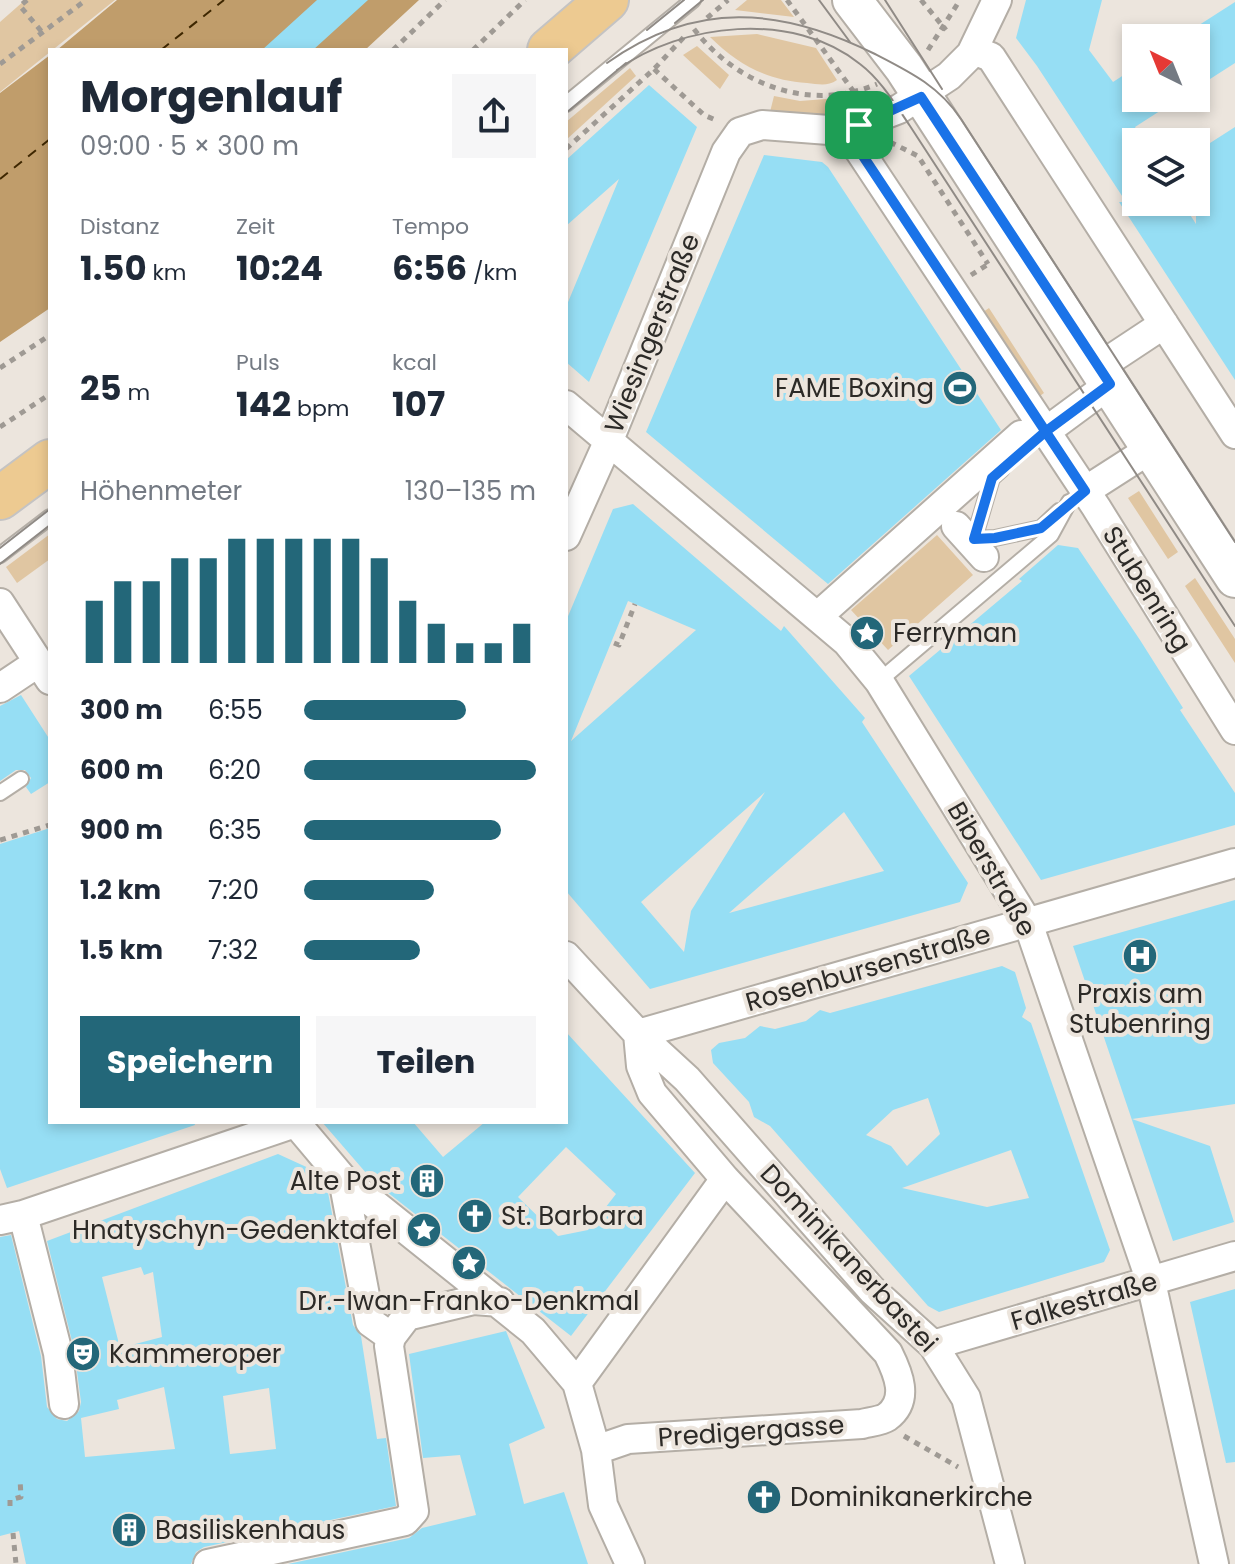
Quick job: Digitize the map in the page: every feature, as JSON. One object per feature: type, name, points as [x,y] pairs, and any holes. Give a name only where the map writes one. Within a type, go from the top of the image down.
[{"type":"main road","points":[[551,48],[607,0]]},
{"type":"main road","points":[[852,0],[904,68],[1235,578]]},
{"type":"main road","points":[[0,498],[48,462]]},
{"type":"street","points":[[740,132],[762,125],[842,131],[886,115],[921,97],[949,76],[973,50],[997,0]]},
{"type":"street","points":[[973,50],[991,57],[1235,434]]},
{"type":"street","name":"Stubenring","points":[[842,131],[867,162],[1033,433],[1235,730]]},
{"type":"street","name":"Wiesingerstraße","points":[[568,532],[609,440],[726,152],[740,132]]},
{"type":"street","points":[[818,616],[949,518],[1033,433],[1164,324]]},
{"type":"street","name":"Biberstraße","points":[[568,407],[847,642],[879,681],[1028,923],[1151,1282],[1214,1564]]},
{"type":"street","points":[[1077,496],[1152,448]]},
{"type":"street","points":[[949,518],[992,565]]},
{"type":"street","points":[[0,603],[44,671],[0,688]]},
{"type":"street","name":"Rosenbursenstraße","points":[[638,1034],[1235,863]]},
{"type":"street","name":"Dominikanerbastei","points":[[568,958],[638,1034],[687,1079],[872,1290],[933,1345],[966,1398],[1010,1564]]},
{"type":"street","name":"Dominikanerbastei","points":[[638,1034],[641,1066],[652,1093],[725,1179],[888,1353],[901,1378],[892,1410]]},
{"type":"street","points":[[64,1404],[58,1353],[12,1217],[289,1124]]},
{"type":"street","points":[[297,1124],[343,1179],[500,1302],[533,1331],[577,1383],[596,1450],[603,1505],[630,1564]]},
{"type":"street","points":[[343,1179],[370,1322],[391,1337]]},
{"type":"street","points":[[577,1383],[725,1179]]},
{"type":"street","name":"Falkestraße","points":[[933,1345],[1235,1256]]},
{"type":"street","points":[[208,1564],[405,1521],[412,1516],[414,1511],[389,1346],[391,1337],[407,1316],[474,1300],[500,1302]]},
{"type":"street","name":"Predigergasse","points":[[596,1450],[628,1439],[862,1424],[892,1410]]},
{"type":"lane","points":[[568,102],[693,0]]},
{"type":"lane","points":[[1033,433],[992,478],[974,539],[995,538],[1041,528],[1077,496]]},
{"type":"lane","points":[[879,681],[992,565],[1051,535],[1077,496]]},
{"type":"lane","points":[[0,555],[48,519]]},
{"type":"lane","points":[[0,793],[21,779]]},
{"type":"path","points":[[27,0],[20,6],[42,32]]},
{"type":"path","points":[[0,64],[86,0]]},
{"type":"path","points":[[395,48],[445,0]]},
{"type":"path","points":[[475,48],[525,0]]},
{"type":"path","points":[[568,147],[728,0]]},
{"type":"path","points":[[694,29],[721,59],[755,82],[799,93],[856,93],[787,0]]},
{"type":"path","points":[[921,0],[945,29],[960,0]]},
{"type":"path","points":[[654,69],[704,115],[740,132]]},
{"type":"path","points":[[882,138],[918,156],[988,264]]},
{"type":"path","points":[[0,368],[48,336]]},
{"type":"path","points":[[0,427],[48,395]]},
{"type":"path","points":[[614,643],[619,645],[635,604]]},
{"type":"path","points":[[0,840],[48,826]]},
{"type":"path","points":[[892,1410],[891,1428],[962,1470]]},
{"type":"path","points":[[10,1506],[10,1500],[21,1497],[20,1479]]},
{"type":"path","points":[[13,1533],[16,1564]]},
{"type":"shaded area","points":[[25,0],[115,0],[55,48],[48,48],[48,54],[0,92],[0,22]]},
{"type":"shaded area","points":[[117,0],[419,0],[367,48],[59,48]]},
{"type":"shaded area","points":[[747,0],[781,0],[794,17],[735,10]]},
{"type":"shaded area","points":[[757,34],[816,48],[837,80],[819,84],[766,75],[731,56],[710,37]]},
{"type":"shaded area","points":[[697,46],[729,75],[720,89],[683,55]]},
{"type":"shaded area","points":[[48,57],[48,309],[0,342],[0,93]]},
{"type":"shaded area","points":[[630,68],[636,76],[568,138],[568,120]]},
{"type":"shaded area","points":[[774,96],[800,101],[851,97],[859,113],[834,116],[770,112]]},
{"type":"shaded area","points":[[989,308],[1044,393],[1037,398],[980,314]]},
{"type":"shaded area","points":[[1139,491],[1178,552],[1168,559],[1128,498]]},
{"type":"shaded area","points":[[937,535],[973,575],[888,650],[851,610]]},
{"type":"shaded area","points":[[48,536],[48,560],[17,583],[6,567]]},
{"type":"shaded area","points":[[1195,578],[1235,639],[1235,663],[1185,586]]},
{"type":"building","points":[[317,0],[368,0],[315,48],[264,48]]},
{"type":"building","points":[[1026,0],[1102,0],[1089,50],[1113,82],[1122,76],[1122,112],[1158,112],[1136,128],[1122,128],[1122,196],[1037,66],[1016,38]]},
{"type":"building","points":[[1235,2],[1235,63],[1210,79],[1210,24],[1201,24]]},
{"type":"building","points":[[649,85],[697,127],[589,382],[568,364],[568,302],[619,179],[568,224],[568,158]]},
{"type":"building","points":[[1235,127],[1235,380],[1128,216],[1191,216],[1196,224],[1196,216],[1210,216],[1210,143]]},
{"type":"building","points":[[764,155],[822,162],[828,167],[1001,430],[828,584],[646,432]]},
{"type":"building","points":[[633,504],[781,631],[784,626],[865,718],[862,722],[968,883],[960,902],[650,989],[568,893],[568,616],[613,509]],"holes":[[[628,601],[696,630],[571,741]],[[765,792],[691,911],[684,952],[641,902]],[[844,812],[884,871],[729,913]]]},
{"type":"building","points":[[1058,545],[1078,548],[1183,708],[1180,710],[1235,793],[1235,825],[1041,880],[909,676],[1022,581],[1019,579]]},
{"type":"building","points":[[21,695],[48,737],[48,783],[31,794],[26,787],[31,778],[25,770],[16,770],[0,781],[0,706]]},
{"type":"building","points":[[48,829],[48,1124],[195,1125],[7,1188],[0,1169],[0,844]]},
{"type":"building","points":[[1235,900],[1235,1104],[1132,1119],[1210,1146],[1234,1222],[1173,1241],[1073,946]]},
{"type":"building","points":[[1002,966],[1015,972],[1026,1008],[1022,1017],[1031,1023],[1110,1250],[1104,1262],[939,1312],[928,1306],[770,1126],[754,1117],[749,1102],[713,1063],[711,1050],[719,1043],[745,1038],[760,1026],[775,1029],[806,1021],[820,1010],[830,1013]],"holes":[[[928,1098],[940,1134],[907,1166],[891,1146],[866,1135],[893,1110]],[[1011,1150],[1029,1198],[987,1207],[902,1188]]]},
{"type":"building","name":"Alte Post","points":[[568,1034],[695,1173],[571,1336],[373,1181],[324,1124],[415,1124],[443,1157],[483,1124],[568,1124]],"holes":[[[566,1147],[616,1194],[588,1230],[558,1236],[518,1197]]]},
{"type":"building","points":[[278,1154],[313,1170],[327,1187],[353,1325],[361,1336],[377,1439],[386,1438],[396,1506],[204,1547],[196,1552],[191,1564],[26,1564],[19,1531],[0,1536],[0,1237],[11,1235],[41,1356],[47,1407],[57,1419],[67,1421],[79,1411],[81,1402],[74,1349],[47,1241]],"holes":[[[141,1267],[144,1275],[153,1272],[162,1337],[120,1348],[102,1277]],[[164,1387],[175,1449],[85,1457],[81,1418],[119,1409],[117,1400]],[[269,1388],[276,1449],[230,1454],[223,1396]]]},
{"type":"building","points":[[1235,1289],[1235,1462],[1226,1463],[1190,1302]]},
{"type":"building","points":[[506,1331],[545,1428],[509,1444],[524,1504],[564,1492],[588,1564],[288,1564],[409,1538],[422,1528],[476,1515],[460,1455],[423,1458],[409,1354]]},
{"type":"ferry route","points":[[164,48],[224,0]]},
{"type":"ferry route","points":[[0,179],[48,141]]},
{"type":"tram line","points":[[647,30],[684,0]]},
{"type":"tram line","points":[[675,23],[703,0]]},
{"type":"tram line","points":[[819,0],[850,42]]},
{"type":"tram line","points":[[885,0],[942,89]]},
{"type":"tram line","points":[[607,63],[673,28],[706,20],[739,17],[806,27],[840,38],[923,81],[943,97],[961,119],[1235,542]]},
{"type":"tram line","points":[[617,70],[643,54],[673,42],[705,33],[738,29],[771,30],[803,36],[833,47],[868,70],[910,126],[1235,626]]},
{"type":"tram line","points":[[568,111],[626,63]]},
{"type":"tram line","points":[[0,548],[48,511]]},
{"type":"tram line","points":[[0,564],[48,527]]},
{"type":"place","name":"FAME Boxing","points":[[960,388]]},
{"type":"place","name":"Ferryman","points":[[867,633]]},
{"type":"place","name":"Praxis am Stubenring","points":[[1140,956]]},
{"type":"place","name":"Alte Post","points":[[427,1181]]},
{"type":"place","name":"St. Barbara","points":[[475,1216]]},
{"type":"place","name":"Hnatyschyn-Gedenktafel","points":[[424,1230]]},
{"type":"place","name":"Dr.-Iwan-Franko-Denkmal","points":[[469,1263]]},
{"type":"place","name":"Kammeroper","points":[[83,1354]]},
{"type":"place","name":"Dominikanerkirche","points":[[764,1497]]},
{"type":"place","name":"Basiliskenhaus","points":[[129,1530]]},
{"type":"route","points":[[859,125],[842,131],[859,150],[1045,432],[1085,491],[1041,528],[995,538],[974,539],[992,478],[1027,446],[1045,432],[1065,416],[1110,384],[921,97],[859,125]]}]
